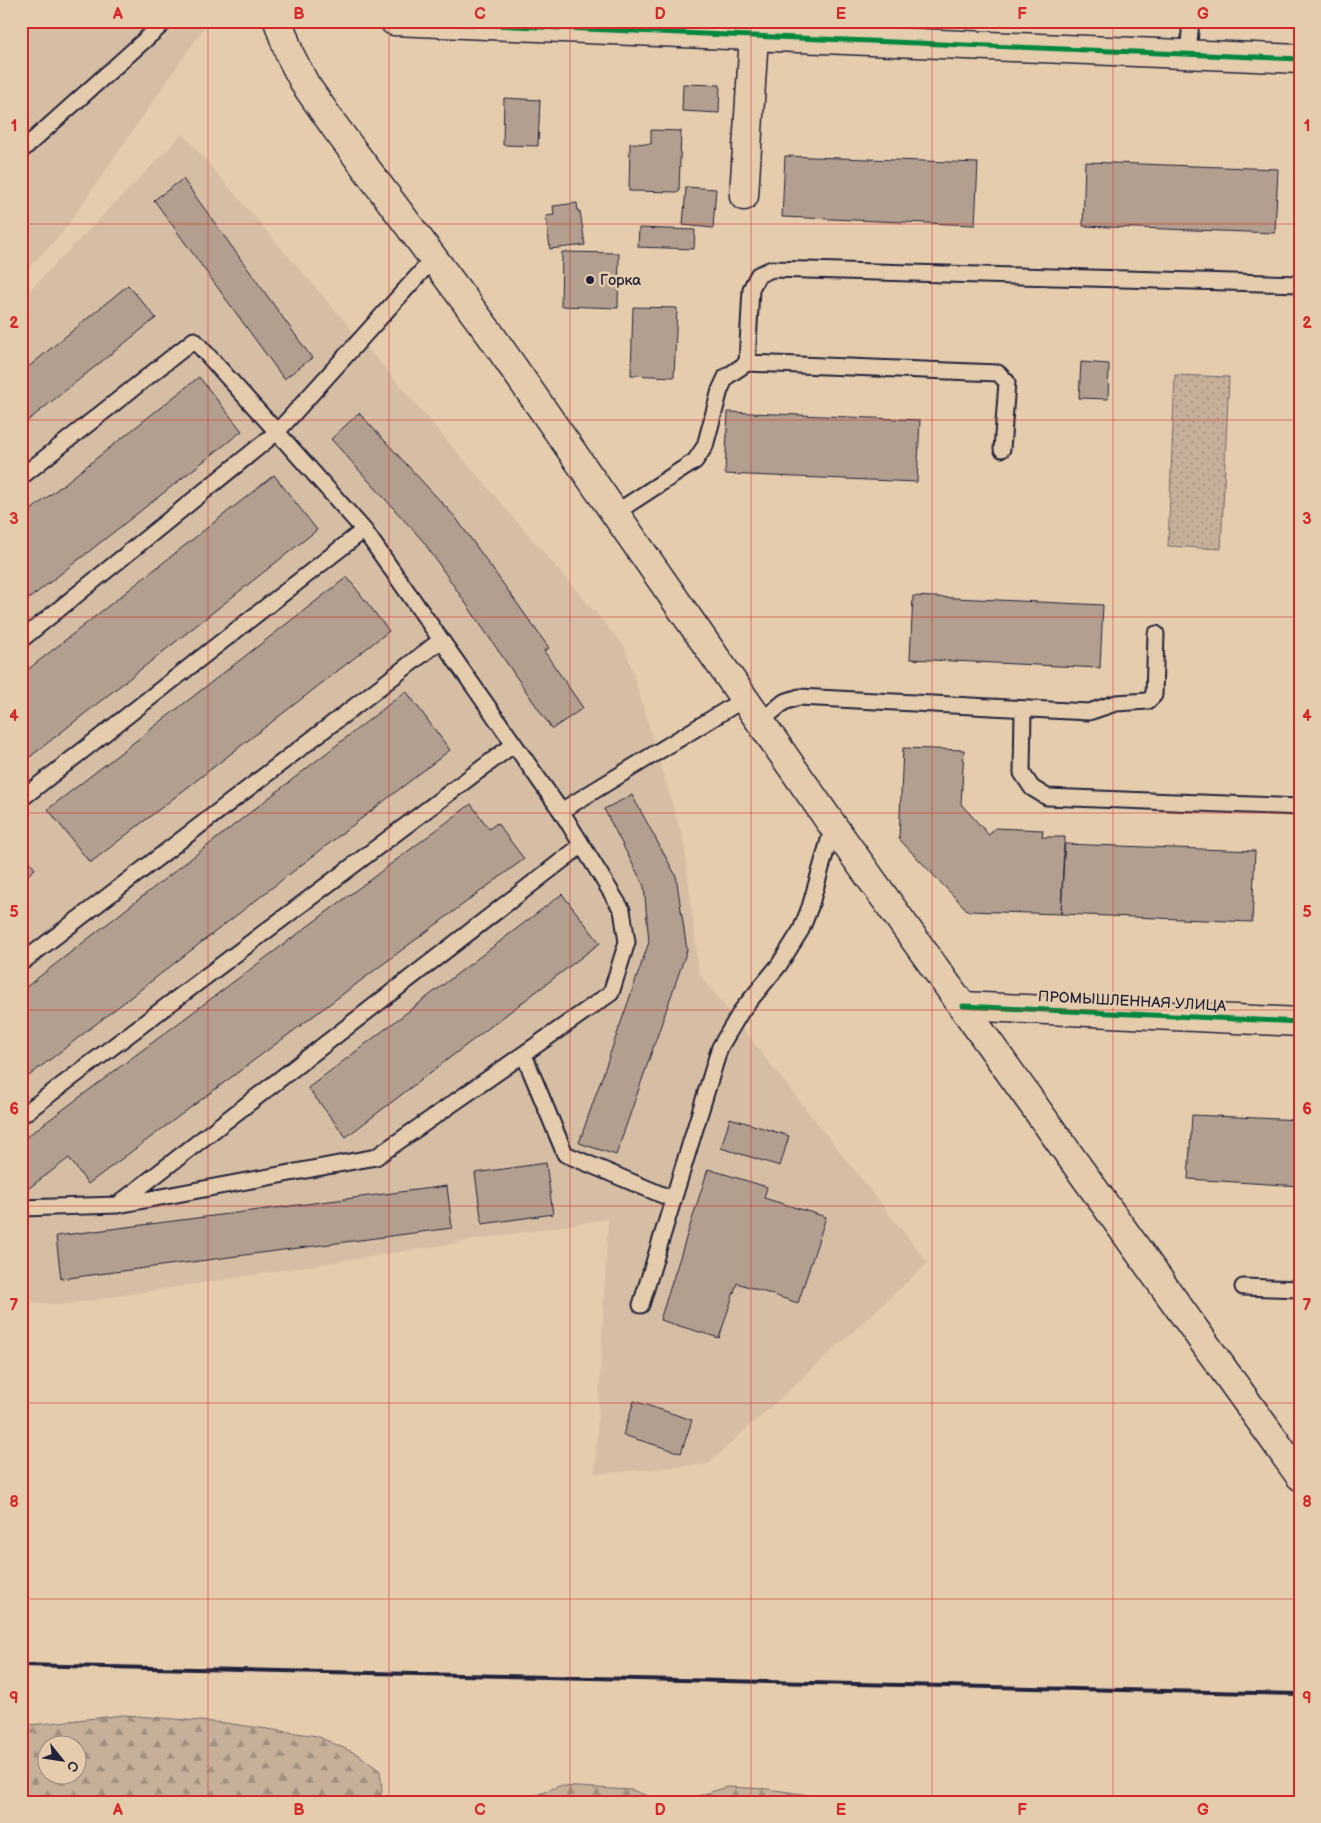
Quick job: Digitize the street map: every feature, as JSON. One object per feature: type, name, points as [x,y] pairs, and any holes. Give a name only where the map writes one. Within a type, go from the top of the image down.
[{"type":"main road","points":[[278,21],[290,55],[305,84],[335,127],[490,334],[833,826],[1300,1476]]},
{"type":"main road","points":[[394,21],[1300,59]]},
{"type":"main road","points":[[744,196],[754,36]]},
{"type":"main road","name":"ПРОМЫШЛЕННАЯ УЛИЦА","points":[[963,1006],[1300,1022]]},
{"type":"lane","points":[[21,151],[166,21]]},
{"type":"lane","points":[[1188,54],[1191,21]]},
{"type":"lane","points":[[21,640],[276,432],[433,259]]},
{"type":"lane","points":[[747,363],[751,289],[758,275],[772,269],[1300,284]]},
{"type":"lane","points":[[21,477],[194,340],[364,530],[561,811],[622,910],[627,942],[611,993],[376,1157],[118,1205],[21,1208]]},
{"type":"lane","points":[[615,513],[695,461],[705,446],[720,390],[726,377],[747,363],[998,373],[1007,382],[1002,448]]},
{"type":"lane","points":[[21,799],[364,530]]},
{"type":"lane","points":[[760,722],[784,702],[798,697],[1089,712],[1116,703],[1148,701],[1154,695],[1156,634]]},
{"type":"lane","points":[[21,963],[441,640]]},
{"type":"lane","points":[[561,811],[744,699]]},
{"type":"lane","points":[[1023,709],[1022,773],[1032,788],[1048,797],[1300,807]]},
{"type":"lane","points":[[21,1116],[514,744]]},
{"type":"lane","points":[[641,1304],[720,1047],[742,1010],[779,965],[801,930],[810,907],[833,826]]},
{"type":"lane","points":[[118,1205],[582,845]]},
{"type":"lane","points":[[524,1055],[565,1154],[672,1199]]},
{"type":"lane","points":[[1243,1287],[1300,1289]]},
{"type":"shaded area","points":[[21,21],[206,21],[206,25],[62,233],[21,276]]},
{"type":"shaded area","points":[[183,134],[625,647],[684,842],[699,974],[928,1263],[708,1464],[595,1474],[608,1219],[61,1305],[21,1301],[21,299]]},
{"type":"green space","points":[[1175,375],[1229,377],[1221,549],[1168,546]]},
{"type":"green space","points":[[124,1715],[225,1723],[317,1736],[359,1755],[380,1771],[382,1791],[379,1802],[21,1802],[21,1726]]},
{"type":"green space","points":[[559,1786],[632,1790],[663,1802],[519,1802]]},
{"type":"green space","points":[[727,1787],[768,1789],[856,1802],[666,1802],[695,1797]]},
{"type":"building","points":[[683,84],[720,85],[719,113],[682,111]]},
{"type":"building","points":[[504,98],[540,100],[538,146],[503,145]]},
{"type":"building","points":[[651,130],[681,131],[679,192],[629,191],[630,143],[651,144]]},
{"type":"building","points":[[785,156],[978,163],[975,225],[782,217]]},
{"type":"building","points":[[1085,162],[1278,169],[1275,233],[1083,226]]},
{"type":"building","points":[[183,179],[312,358],[284,379],[154,200]]},
{"type":"building","points":[[686,187],[716,189],[713,228],[683,225]]},
{"type":"building","points":[[577,203],[585,245],[550,249],[546,216],[554,215],[553,206]]},
{"type":"building","points":[[639,228],[695,230],[694,249],[638,247]]},
{"type":"building","name":"Горка","points":[[562,252],[619,253],[618,308],[561,306]]},
{"type":"building","points":[[128,285],[156,318],[21,426],[21,373]]},
{"type":"building","points":[[633,307],[677,308],[674,377],[631,375]]},
{"type":"building","points":[[1081,362],[1109,364],[1108,399],[1079,398]]},
{"type":"building","points":[[199,377],[242,431],[21,605],[21,518]]},
{"type":"building","points":[[728,412],[920,420],[917,482],[725,474]]},
{"type":"building","points":[[359,413],[456,518],[549,648],[544,651],[583,708],[552,729],[423,541],[331,439]]},
{"type":"building","points":[[274,475],[317,530],[21,764],[21,675]]},
{"type":"building","points":[[347,577],[389,631],[90,863],[48,809]]},
{"type":"building","points":[[913,596],[1103,605],[1100,668],[910,659]]},
{"type":"building","points":[[406,691],[450,750],[21,1082],[21,991]]},
{"type":"building","points":[[903,748],[964,750],[961,804],[989,835],[995,828],[1043,830],[1042,837],[1065,837],[1061,914],[968,911],[899,839]]},
{"type":"building","points":[[632,795],[676,876],[687,950],[616,1155],[579,1143],[649,942],[644,886],[604,809]]},
{"type":"building","points":[[471,804],[489,829],[497,823],[524,859],[88,1184],[69,1158],[21,1194],[21,1141]]},
{"type":"building","points":[[1064,844],[1255,851],[1252,922],[1061,914]]},
{"type":"building","points":[[21,851],[35,869],[21,881]]},
{"type":"building","points":[[562,894],[600,943],[346,1137],[308,1088]]},
{"type":"building","points":[[1192,1115],[1300,1120],[1300,1186],[1188,1179]]},
{"type":"building","points":[[730,1118],[789,1136],[780,1166],[721,1148]]},
{"type":"building","points":[[546,1163],[553,1214],[482,1224],[475,1173]]},
{"type":"building","points":[[708,1169],[767,1187],[764,1198],[826,1217],[798,1303],[737,1283],[719,1338],[660,1320]]},
{"type":"building","points":[[447,1186],[452,1228],[61,1279],[56,1236]]},
{"type":"building","points":[[634,1401],[692,1420],[681,1453],[623,1435]]},
{"type":"railway","points":[[21,1665],[1300,1694]]},
{"type":"cycle path","points":[[394,21],[1300,59]]},
{"type":"cycle path","points":[[963,1006],[1300,1022]]},
{"type":"place","name":"Горка","points":[[590,280]]}]
